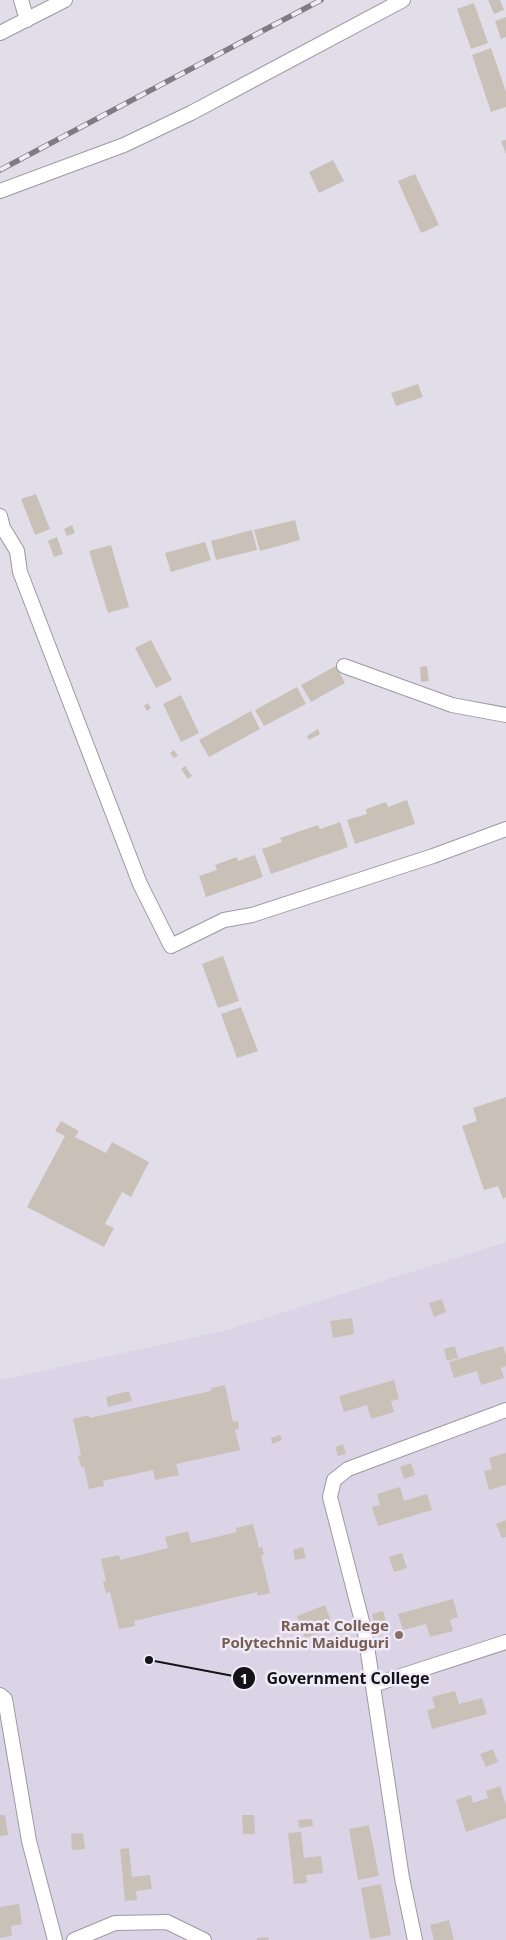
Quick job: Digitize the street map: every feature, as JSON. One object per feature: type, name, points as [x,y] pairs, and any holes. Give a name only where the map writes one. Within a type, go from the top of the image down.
[{"type":"street","points":[[21,0],[27,20]]},
{"type":"street","points":[[0,33],[65,0]]},
{"type":"street","points":[[0,191],[124,145],[191,113],[403,0]]},
{"type":"street","points":[[1,525],[17,551],[20,572],[140,884],[172,946],[224,920],[252,915],[433,856],[506,829]]},
{"type":"street","points":[[344,666],[452,704],[506,716]]},
{"type":"street","points":[[415,1940],[401,1868],[365,1633],[330,1498],[334,1480],[348,1469],[506,1410]]},
{"type":"street","points":[[374,1685],[506,1642]]},
{"type":"street","points":[[0,1695],[4,1699],[30,1841],[55,1940]]},
{"type":"street","points":[[74,1940],[115,1923],[167,1922],[204,1940]]},
{"type":"shaded area","points":[[506,1242],[506,1940],[0,1940],[0,1380],[227,1330]]},
{"type":"building","points":[[488,0],[500,0],[504,10],[494,14]]},
{"type":"building","points":[[474,3],[488,43],[471,49],[457,9]]},
{"type":"building","points":[[506,17],[506,37],[501,39],[495,21]]},
{"type":"building","points":[[491,48],[506,92],[506,107],[491,112],[472,55]]},
{"type":"building","points":[[506,140],[506,154],[501,141]]},
{"type":"building","points":[[333,160],[344,181],[319,193],[309,172]]},
{"type":"building","points":[[415,174],[439,225],[421,233],[398,181]]},
{"type":"building","points":[[418,384],[423,397],[396,406],[391,393]]},
{"type":"building","points":[[36,494],[50,529],[35,535],[21,499]]},
{"type":"building","points":[[295,520],[300,540],[260,551],[254,530]]},
{"type":"building","points":[[72,525],[75,533],[67,536],[64,529]]},
{"type":"building","points":[[252,530],[257,550],[216,560],[211,541]]},
{"type":"building","points":[[57,537],[63,554],[54,557],[48,541]]},
{"type":"building","points":[[205,542],[211,560],[171,572],[165,553]]},
{"type":"building","points":[[111,545],[129,607],[108,613],[89,551]]},
{"type":"building","points":[[151,640],[172,680],[156,688],[135,648]]},
{"type":"building","points":[[336,666],[345,683],[311,702],[301,685]]},
{"type":"building","points":[[427,666],[429,681],[421,682],[420,667]]},
{"type":"building","points":[[297,687],[306,704],[264,726],[255,710]]},
{"type":"building","points":[[181,695],[199,733],[181,742],[163,704]]},
{"type":"building","points":[[148,703],[151,708],[147,711],[144,706]]},
{"type":"building","points":[[251,711],[260,729],[209,757],[199,740]]},
{"type":"building","points":[[318,729],[320,734],[309,740],[307,736]]},
{"type":"building","points":[[174,750],[178,756],[174,758],[170,753]]},
{"type":"building","points":[[185,766],[192,776],[188,779],[181,769]]},
{"type":"building","points":[[407,800],[415,824],[355,844],[347,820],[367,814],[366,809],[386,802],[388,807]]},
{"type":"building","points":[[340,822],[348,847],[271,874],[262,849],[282,842],[280,838],[318,825],[320,829]]},
{"type":"building","points":[[255,855],[263,877],[206,897],[199,876],[217,870],[215,865],[237,857],[238,861]]},
{"type":"building","points":[[223,956],[239,1001],[218,1008],[202,964]]},
{"type":"building","points":[[241,1007],[258,1051],[237,1058],[221,1014]]},
{"type":"building","points":[[506,1097],[506,1197],[503,1199],[498,1186],[484,1190],[462,1126],[477,1121],[473,1108]]},
{"type":"building","points":[[61,1121],[79,1131],[75,1137],[106,1153],[112,1142],[149,1162],[131,1197],[122,1192],[105,1224],[114,1228],[104,1247],[27,1207],[65,1136],[55,1131]]},
{"type":"building","points":[[442,1299],[446,1312],[434,1317],[429,1303]]},
{"type":"building","points":[[352,1318],[354,1334],[333,1338],[330,1321]]},
{"type":"building","points":[[455,1346],[458,1358],[447,1361],[444,1349]]},
{"type":"building","points":[[503,1346],[506,1355],[506,1366],[501,1368],[504,1378],[481,1385],[477,1371],[454,1378],[449,1362]]},
{"type":"building","points":[[394,1380],[399,1399],[391,1401],[394,1412],[371,1419],[367,1405],[344,1412],[339,1396]]},
{"type":"building","points":[[225,1385],[233,1422],[238,1421],[239,1429],[235,1430],[240,1450],[176,1464],[179,1475],[155,1480],[153,1470],[103,1481],[104,1486],[89,1489],[84,1467],[81,1467],[78,1456],[81,1455],[73,1419],[89,1415],[90,1418],[211,1391],[211,1388]]},
{"type":"building","points":[[129,1391],[132,1401],[108,1407],[106,1397]]},
{"type":"building","points":[[280,1435],[282,1440],[272,1444],[271,1438]]},
{"type":"building","points":[[343,1444],[346,1454],[338,1456],[335,1447]]},
{"type":"building","points":[[506,1453],[506,1485],[489,1490],[484,1471],[492,1469],[489,1458]]},
{"type":"building","points":[[411,1463],[415,1475],[404,1479],[400,1467]]},
{"type":"building","points":[[400,1487],[404,1501],[427,1494],[432,1510],[378,1526],[372,1507],[380,1505],[377,1494]]},
{"type":"building","points":[[506,1520],[506,1537],[502,1538],[496,1524]]},
{"type":"building","points":[[253,1524],[259,1548],[262,1547],[264,1555],[261,1555],[270,1593],[258,1596],[257,1592],[134,1621],[135,1626],[119,1629],[110,1592],[106,1593],[103,1582],[106,1581],[101,1559],[119,1555],[120,1560],[168,1548],[165,1537],[188,1531],[191,1543],[237,1532],[236,1528]]},
{"type":"building","points":[[303,1547],[306,1558],[295,1560],[293,1550]]},
{"type":"building","points":[[402,1553],[407,1568],[394,1572],[389,1557]]},
{"type":"building","points":[[453,1599],[458,1617],[450,1620],[453,1631],[430,1637],[426,1624],[403,1630],[398,1614]]},
{"type":"building","points":[[325,1605],[331,1621],[322,1624],[325,1631],[305,1638],[297,1616]]},
{"type":"building","points":[[383,1611],[387,1625],[375,1628],[372,1614]]},
{"type":"building","points":[[455,1691],[459,1704],[482,1698],[487,1714],[432,1729],[427,1710],[435,1708],[432,1697]]},
{"type":"building","points":[[493,1749],[498,1762],[486,1767],[480,1754]]},
{"type":"building","points":[[500,1786],[506,1805],[506,1818],[466,1832],[456,1800],[471,1795],[473,1803],[488,1798],[486,1791]]},
{"type":"building","points":[[0,1815],[5,1815],[8,1835],[0,1836]]},
{"type":"building","points":[[242,1815],[254,1815],[255,1834],[243,1834]]},
{"type":"building","points":[[312,1819],[313,1826],[299,1828],[298,1820]]},
{"type":"building","points":[[369,1825],[379,1876],[358,1880],[349,1829]]},
{"type":"building","points":[[301,1832],[304,1858],[321,1856],[323,1873],[306,1875],[307,1883],[294,1884],[288,1833]]},
{"type":"building","points":[[83,1833],[85,1849],[72,1850],[71,1834]]},
{"type":"building","points":[[129,1848],[132,1877],[150,1875],[152,1889],[136,1891],[137,1900],[125,1901],[120,1849]]},
{"type":"building","points":[[381,1884],[391,1935],[370,1939],[361,1888]]},
{"type":"building","points":[[19,1904],[22,1924],[11,1926],[12,1936],[0,1938],[0,1907]]},
{"type":"building","points":[[449,1920],[454,1940],[434,1940],[430,1925]]},
{"type":"building","points":[[268,1937],[269,1940],[257,1940],[257,1938]]},
{"type":"railway","points":[[0,170],[321,0]]},
{"type":"place","name":"Ramat College Polytechnic Maiduguri","points":[[399,1635]]},
{"type":"place","name":"Government College","points":[[149,1660]]}]
